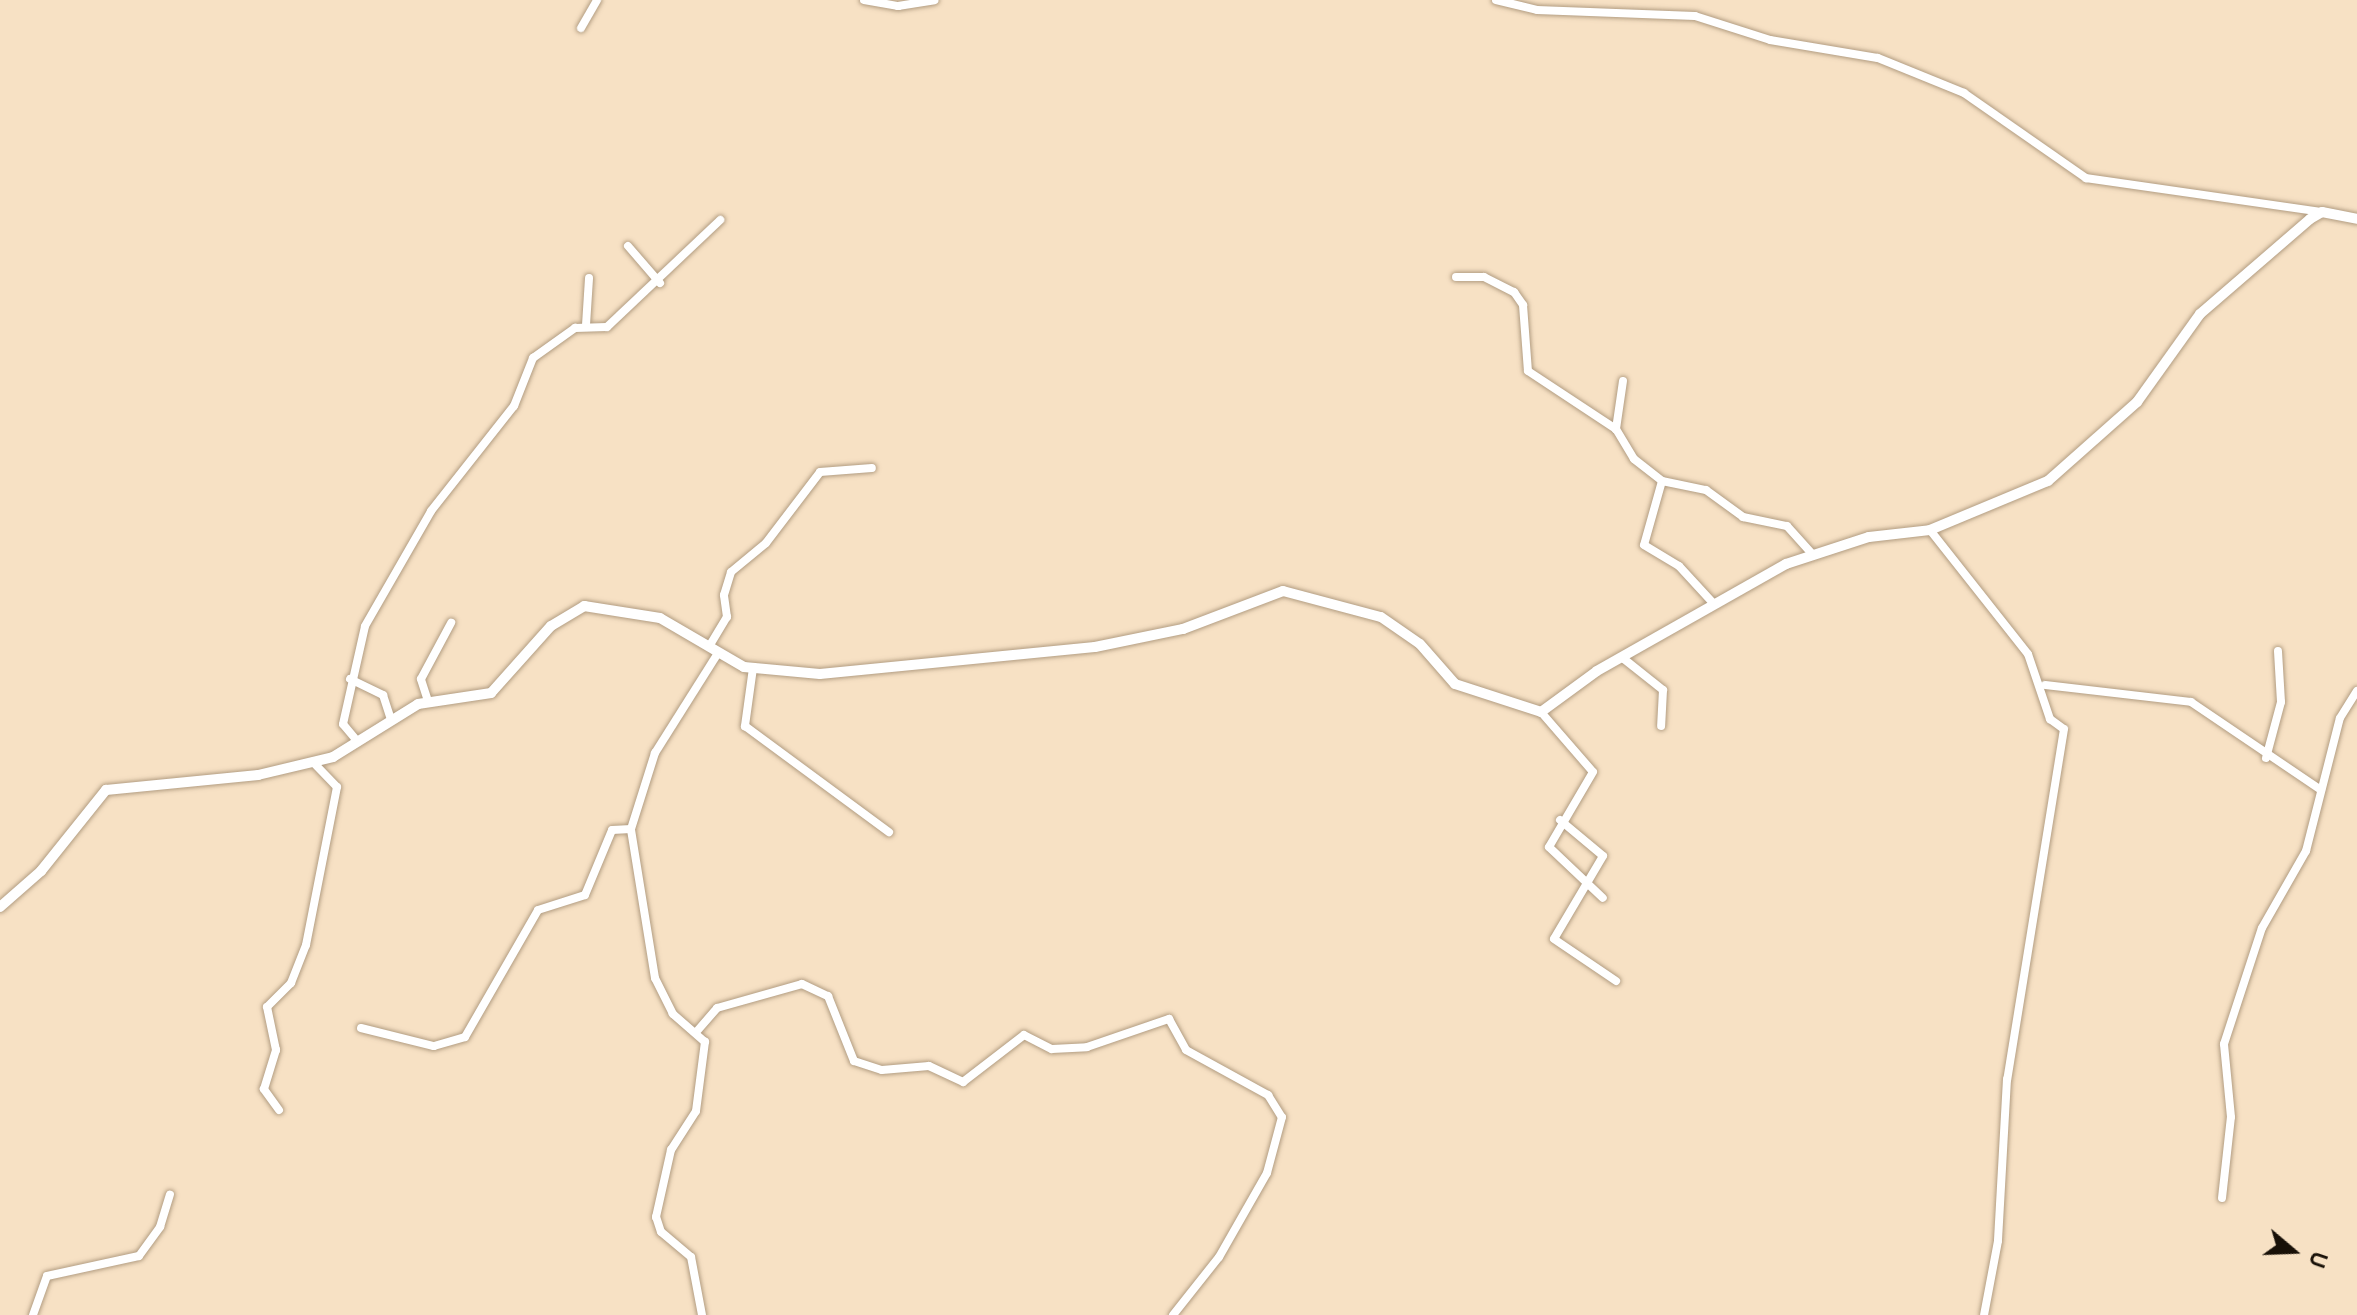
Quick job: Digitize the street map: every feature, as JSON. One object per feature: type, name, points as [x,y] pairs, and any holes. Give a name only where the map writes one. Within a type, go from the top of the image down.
[{"type":"street","points":[[581,28],[597,0]]},
{"type":"street","points":[[864,0],[898,6],[935,0]]},
{"type":"street","points":[[1496,0],[1537,10],[1695,16],[1770,40],[1886,60],[1964,93],[2086,178],[2263,209],[2356,217]]},
{"type":"street","points":[[1541,712],[1714,604],[1811,553],[1930,530],[2066,468],[2137,402],[2200,314],[2322,212]]},
{"type":"street","points":[[358,742],[343,725],[350,679],[387,584],[431,511],[514,406],[533,358],[586,325],[602,330],[660,283],[720,220]]},
{"type":"street","points":[[628,246],[660,283]]},
{"type":"street","points":[[1456,277],[1484,277],[1514,292],[1523,305],[1528,371],[1616,429],[1634,459],[1662,481],[1706,490],[1751,520],[1787,526],[1811,553]]},
{"type":"street","points":[[586,325],[589,278]]},
{"type":"street","points":[[1616,429],[1623,381]]},
{"type":"street","points":[[702,1315],[691,1257],[661,1232],[656,1217],[671,1150],[699,1096],[705,1042],[698,1030],[673,1014],[655,978],[631,829],[655,753],[714,649],[727,617],[724,595],[731,572],[766,543],[820,472],[872,468]]},
{"type":"street","points":[[1662,481],[1644,545],[1679,566],[1714,604]]},
{"type":"street","points":[[1930,530],[1996,608],[2045,685],[2063,741],[2007,1079],[1996,1264],[1984,1315]]},
{"type":"street","points":[[0,907],[41,871],[106,790],[314,763],[358,742],[391,719],[428,701],[491,693],[551,626],[584,606],[660,618],[753,668],[835,674],[1074,651],[1183,629],[1277,590],[1371,612],[1420,644],[1455,684],[1541,712],[1593,772],[1560,820],[1549,847],[1603,898]]},
{"type":"street","points":[[428,701],[423,671],[451,623]]},
{"type":"street","points":[[2266,758],[2281,702],[2278,651]]},
{"type":"street","points":[[1624,659],[1661,686],[1661,726]]},
{"type":"street","points":[[753,668],[745,726],[889,832]]},
{"type":"street","points":[[350,679],[383,695],[391,719]]},
{"type":"street","points":[[2045,685],[2180,699],[2266,758],[2321,790]]},
{"type":"street","points":[[2222,1198],[2231,1117],[2224,1044],[2262,928],[2306,851],[2340,718],[2357,691]]},
{"type":"street","points":[[279,1110],[264,1089],[276,1050],[267,1007],[291,983],[306,945],[337,787],[314,763]]},
{"type":"street","points":[[1560,820],[1602,853],[1583,881],[1554,939],[1616,981]]},
{"type":"street","points":[[361,1028],[434,1046],[465,1037],[538,910],[585,895],[612,830],[631,829]]},
{"type":"street","points":[[698,1030],[712,1010],[802,984],[828,996],[854,1061],[882,1070],[929,1066],[963,1082],[1024,1035],[1052,1049],[1087,1047],[1169,1019],[1186,1050],[1268,1095],[1282,1117],[1267,1173],[1219,1257],[1173,1315]]},
{"type":"street","points":[[33,1315],[47,1276],[139,1256],[160,1227],[170,1195]]}]
